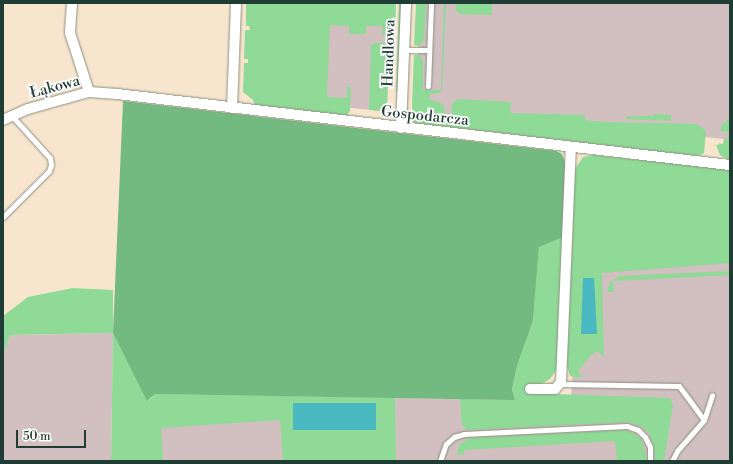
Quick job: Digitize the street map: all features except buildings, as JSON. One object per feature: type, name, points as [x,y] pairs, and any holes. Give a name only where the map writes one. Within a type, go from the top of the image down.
[{"type":"street","points":[[72,3],[70,33],[89,92]]},
{"type":"street","points":[[232,108],[236,3]]},
{"type":"street","name":"Handlowa","points":[[401,128],[406,3]]},
{"type":"street","name":"Łąkowa","points":[[7,117],[89,92],[117,94]]},
{"type":"street","name":"Gospodarcza","points":[[117,94],[730,165]]},
{"type":"street","points":[[530,389],[555,388],[561,384],[571,147]]},
{"type":"lane","points":[[428,86],[431,3]]},
{"type":"lane","points":[[404,50],[429,50]]},
{"type":"lane","points":[[3,217],[49,171],[51,165],[50,158],[7,117]]},
{"type":"lane","points":[[561,384],[679,386],[704,420]]},
{"type":"lane","points":[[672,461],[677,451],[704,420],[712,395]]},
{"type":"lane","points":[[440,461],[446,444],[454,437],[464,434],[627,426],[638,430],[645,436],[650,447],[650,461]]},
{"type":"shaded area","points":[[420,3],[730,3],[730,151],[719,150],[719,143],[723,144],[724,139],[705,137],[703,148],[416,114]]},
{"type":"shaded area","points":[[323,19],[391,21],[387,105],[381,111],[315,104]]},
{"type":"shaded area","points":[[730,180],[730,461],[147,461],[155,394],[571,401],[578,275]]},
{"type":"shaded area","points":[[113,333],[111,461],[3,461],[3,355],[10,335]]},
{"type":"green space","points":[[246,3],[396,3],[395,35],[390,35],[387,105],[381,111],[369,110],[371,45],[374,43],[388,43],[389,35],[382,35],[383,26],[366,26],[366,34],[349,34],[349,26],[330,25],[327,97],[347,98],[347,87],[351,87],[350,111],[347,115],[356,116],[255,106],[253,100],[243,92],[244,63],[248,63],[248,59],[244,59],[245,30],[250,30],[249,26],[246,26]]},
{"type":"green space","points":[[399,3],[402,3],[398,94],[396,91]]},
{"type":"green space","points":[[416,3],[426,3],[424,40],[419,46],[414,45]]},
{"type":"green space","points":[[444,3],[446,3],[442,90],[440,93],[430,94],[429,99],[443,104],[446,117],[451,117],[452,104],[458,99],[511,102],[510,113],[585,115],[585,120],[606,122],[697,124],[706,131],[704,153],[698,156],[414,123],[406,113],[406,105],[412,117],[421,122],[421,119],[414,115],[412,107],[414,55],[419,55],[423,60],[423,90],[441,90]]},
{"type":"green space","points":[[456,3],[492,3],[492,15],[459,14],[456,10]]},
{"type":"green space","points":[[123,101],[556,151],[562,154],[566,165],[563,237],[539,247],[533,321],[517,366],[512,389],[515,400],[155,394],[147,401],[113,333]]},
{"type":"green space","points":[[655,114],[671,115],[671,121],[626,119],[626,116],[654,116]]},
{"type":"green space","points":[[730,117],[730,160],[720,155],[716,145],[723,144],[724,139],[728,139],[729,132],[721,131],[721,126]]},
{"type":"green space","points":[[594,155],[730,170],[730,263],[602,273],[604,357],[597,351],[591,355],[578,371],[583,377],[575,377],[570,376],[567,366],[575,169],[583,157]]},
{"type":"green space","points":[[563,237],[558,367],[550,379],[541,384],[527,385],[526,393],[670,398],[673,405],[664,461],[655,461],[654,446],[649,433],[641,426],[628,422],[467,430],[462,425],[460,399],[515,400],[512,389],[517,366],[533,321],[539,246]]},
{"type":"green space","points":[[730,271],[730,275],[613,281],[614,292],[607,292],[610,282],[620,276]]},
{"type":"green space","points":[[73,288],[113,290],[113,333],[10,335],[3,355],[3,316],[28,297]]},
{"type":"green space","points":[[113,333],[148,401],[155,394],[395,398],[396,460],[283,461],[280,420],[161,428],[163,461],[111,461]]},
{"type":"green space","points":[[624,430],[635,434],[642,440],[647,461],[617,461],[615,441],[464,450],[464,454],[457,455],[459,445],[469,438]]},
{"type":"water","points":[[583,278],[594,278],[597,334],[581,334]]},
{"type":"water","points":[[293,403],[376,403],[376,430],[293,430]]}]
